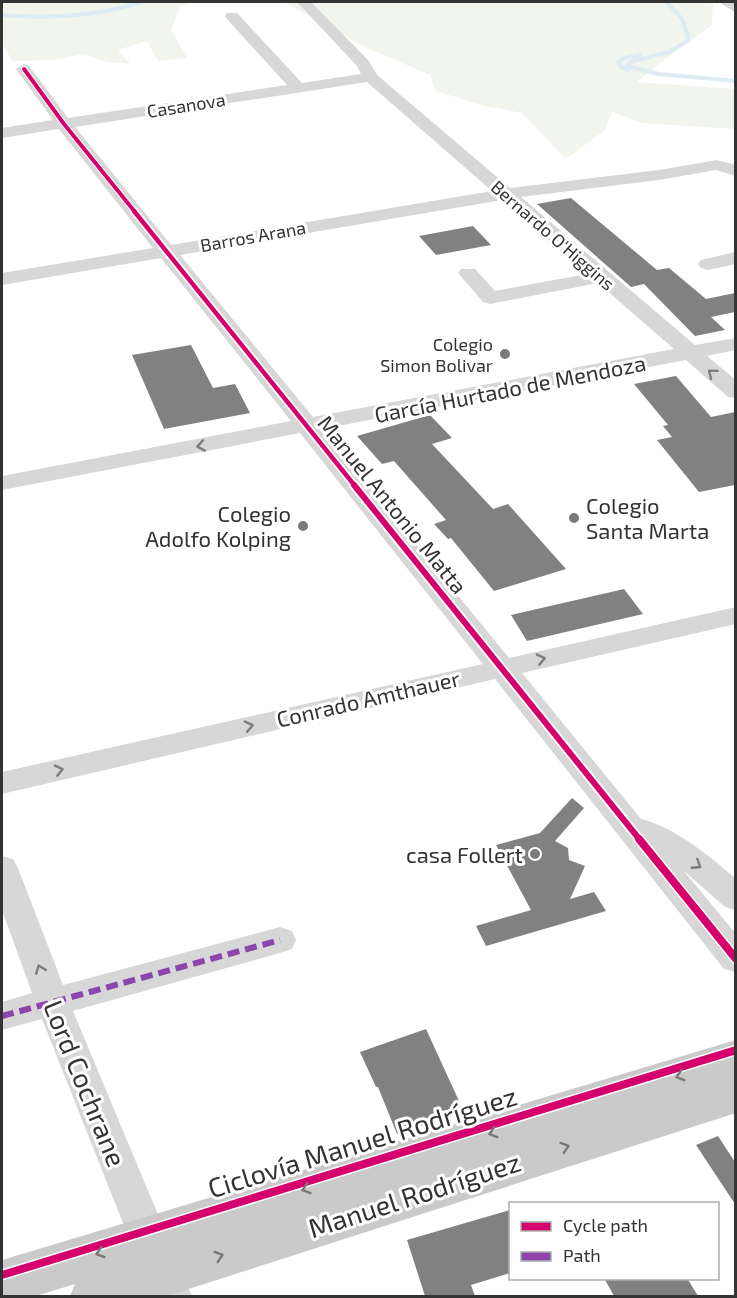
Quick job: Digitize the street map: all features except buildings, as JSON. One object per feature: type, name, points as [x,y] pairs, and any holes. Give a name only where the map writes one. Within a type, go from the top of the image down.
[{"type":"main road","name":"Manuel Rodríguez","points":[[94,1296],[735,1059]]},
{"type":"main road","name":"Manuel Rodríguez","points":[[2,1284],[162,1269],[735,1093]]},
{"type":"street","name":"Bernardo O'Higgins","points":[[304,2],[364,64],[370,77],[735,392]]},
{"type":"street","points":[[726,2],[735,9]]},
{"type":"street","points":[[232,16],[298,88]]},
{"type":"street","name":"Manuel Antonio Matta","points":[[24,69],[64,124],[735,959]]},
{"type":"street","name":"Casanova","points":[[2,133],[370,77]]},
{"type":"street","name":"Barros Arana","points":[[2,279],[505,194],[659,175],[717,165],[730,167],[735,171]]},
{"type":"street","points":[[708,264],[735,258]]},
{"type":"street","points":[[468,273],[490,298],[601,277]]},
{"type":"street","name":"García Hurtado de Mendoza","points":[[2,483],[308,427],[735,344]]},
{"type":"street","name":"Conrado Amthauer","points":[[2,783],[735,615]]},
{"type":"street","points":[[615,808],[648,834],[714,876],[735,898]]},
{"type":"street","name":"Lord Cochrane","points":[[2,868],[52,1002],[162,1269]]},
{"type":"street","points":[[2,1016],[280,940]]},
{"type":"shaded area","points":[[2,2],[191,2],[180,7],[171,30],[187,58],[158,61],[147,41],[118,50],[130,64],[107,62],[84,54],[54,60],[12,61],[5,47],[2,47]]},
{"type":"shaded area","points":[[284,2],[707,2],[713,4],[712,25],[637,82],[735,89],[735,129],[642,123],[612,112],[604,131],[566,159],[522,113],[481,105],[436,91],[430,75],[365,47]]},
{"type":"waterway","points":[[2,15],[37,17],[73,15],[142,2]]},
{"type":"waterway","points":[[667,2],[682,19],[689,40],[669,52],[630,62],[627,66],[658,74],[736,81]]},
{"type":"waterway","points":[[628,70],[620,66],[618,62],[624,58],[640,55]]},
{"type":"marked path","points":[[2,1016],[280,940]]},
{"type":"cycle path","points":[[24,69],[64,124],[736,959]]},
{"type":"cycle path","name":"Ciclovía Manuel Rodríguez","points":[[2,1275],[736,1050]]},
{"type":"place","name":"Colegio Simon Bolivar","points":[[505,354]]},
{"type":"place","name":"Colegio Santa Marta","points":[[574,518]]},
{"type":"place","name":"Colegio Adolfo Kolping","points":[[303,526]]},
{"type":"place","name":"casa Follert","points":[[535,854]]}]
